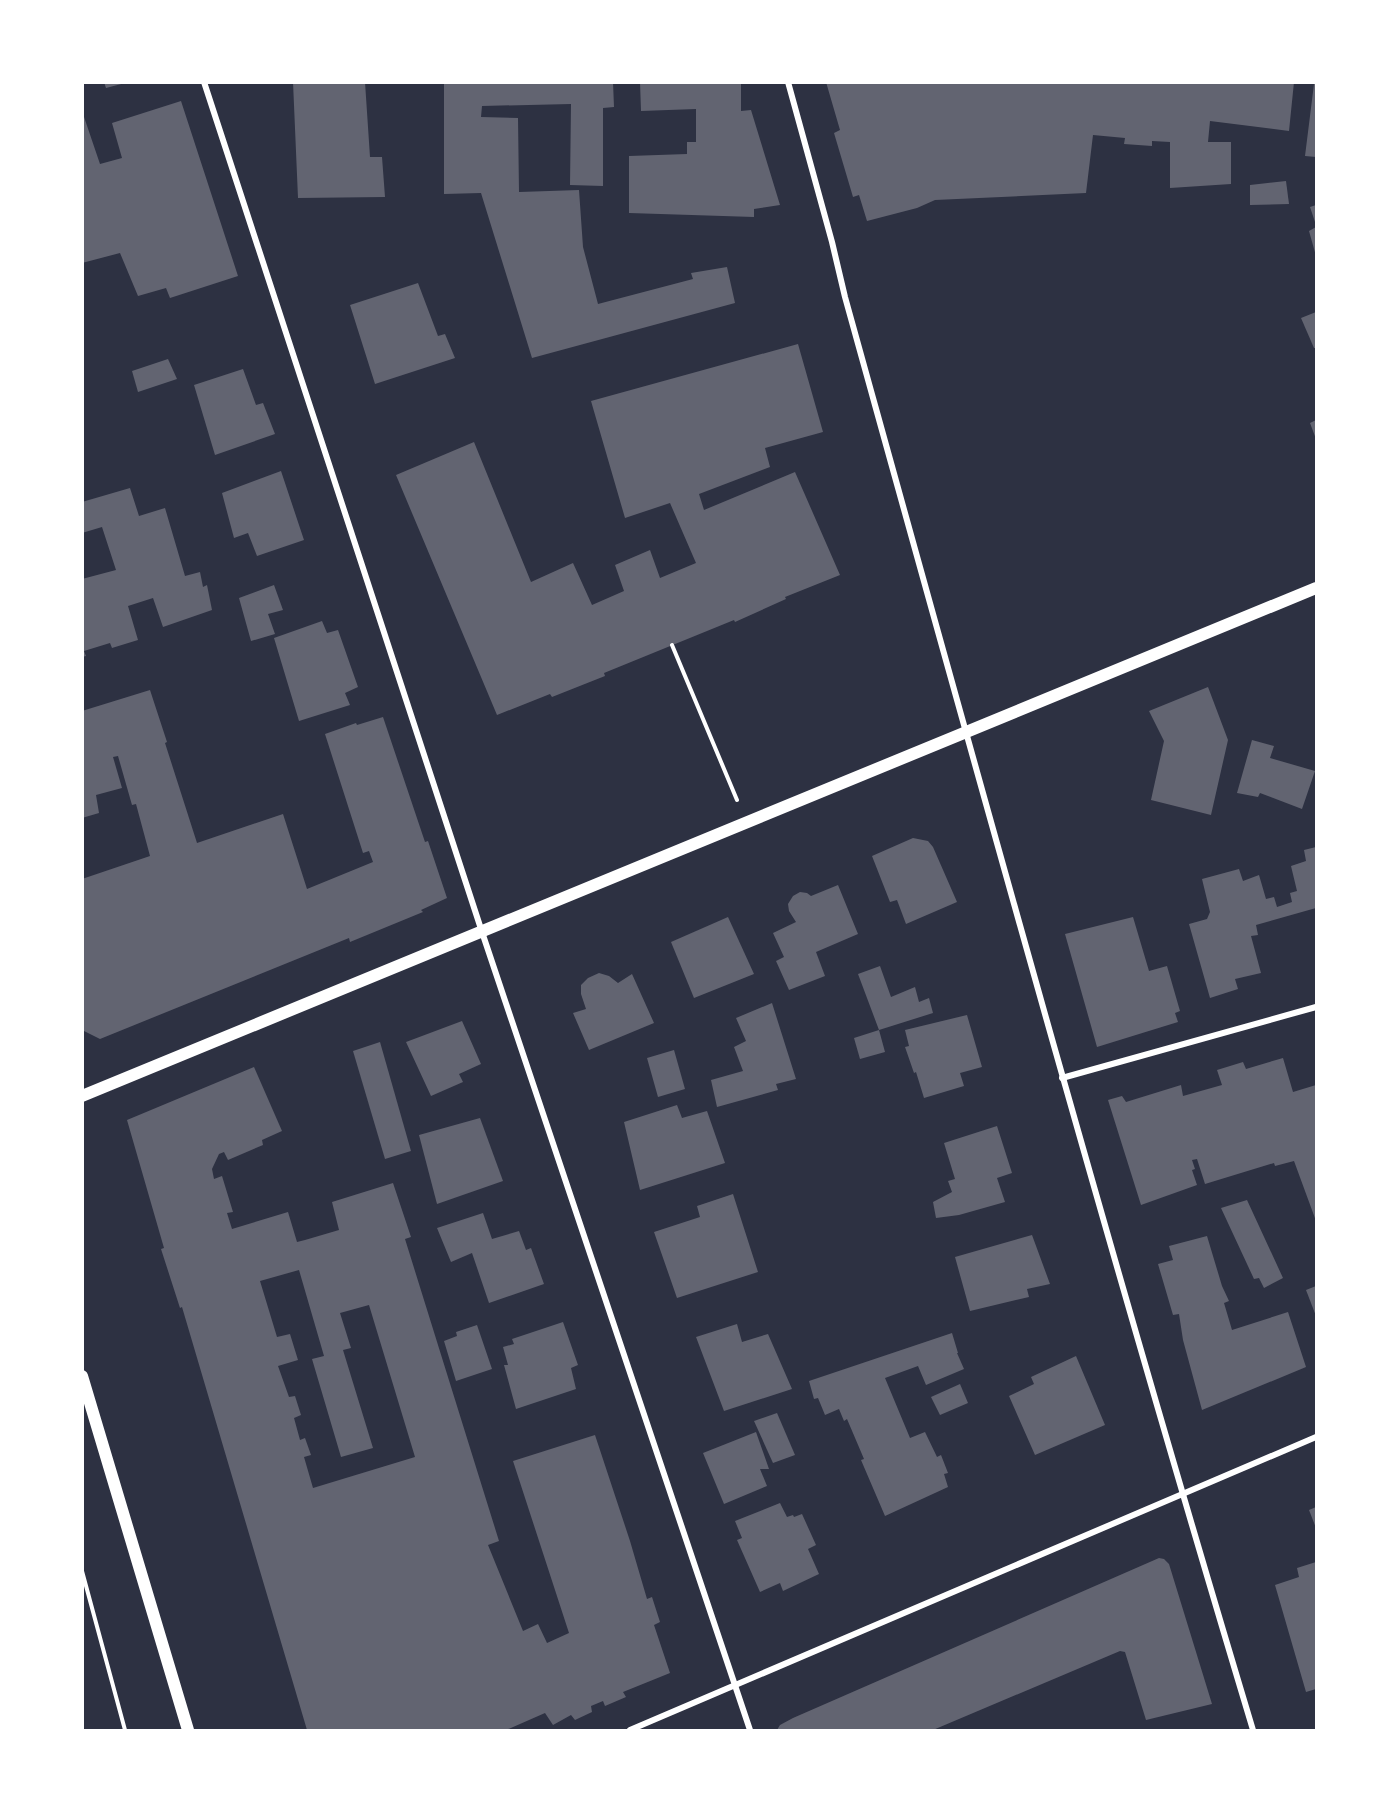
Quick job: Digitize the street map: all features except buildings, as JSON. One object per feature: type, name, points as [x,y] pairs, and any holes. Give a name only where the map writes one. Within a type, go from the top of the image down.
[{"type":"main road","points":[[82,1096],[1317,588]]},
{"type":"main road","points":[[82,1376],[188,1731]]},
{"type":"street","points":[[204,82],[482,932],[750,1731]]},
{"type":"street","points":[[788,82],[845,297],[1062,1078],[1253,1731]]},
{"type":"street","points":[[1062,1078],[1317,1007]]},
{"type":"street","points":[[630,1731],[1317,1437]]},
{"type":"path","points":[[672,645],[747,823]]},
{"type":"path","points":[[82,1571],[125,1731]]}]
